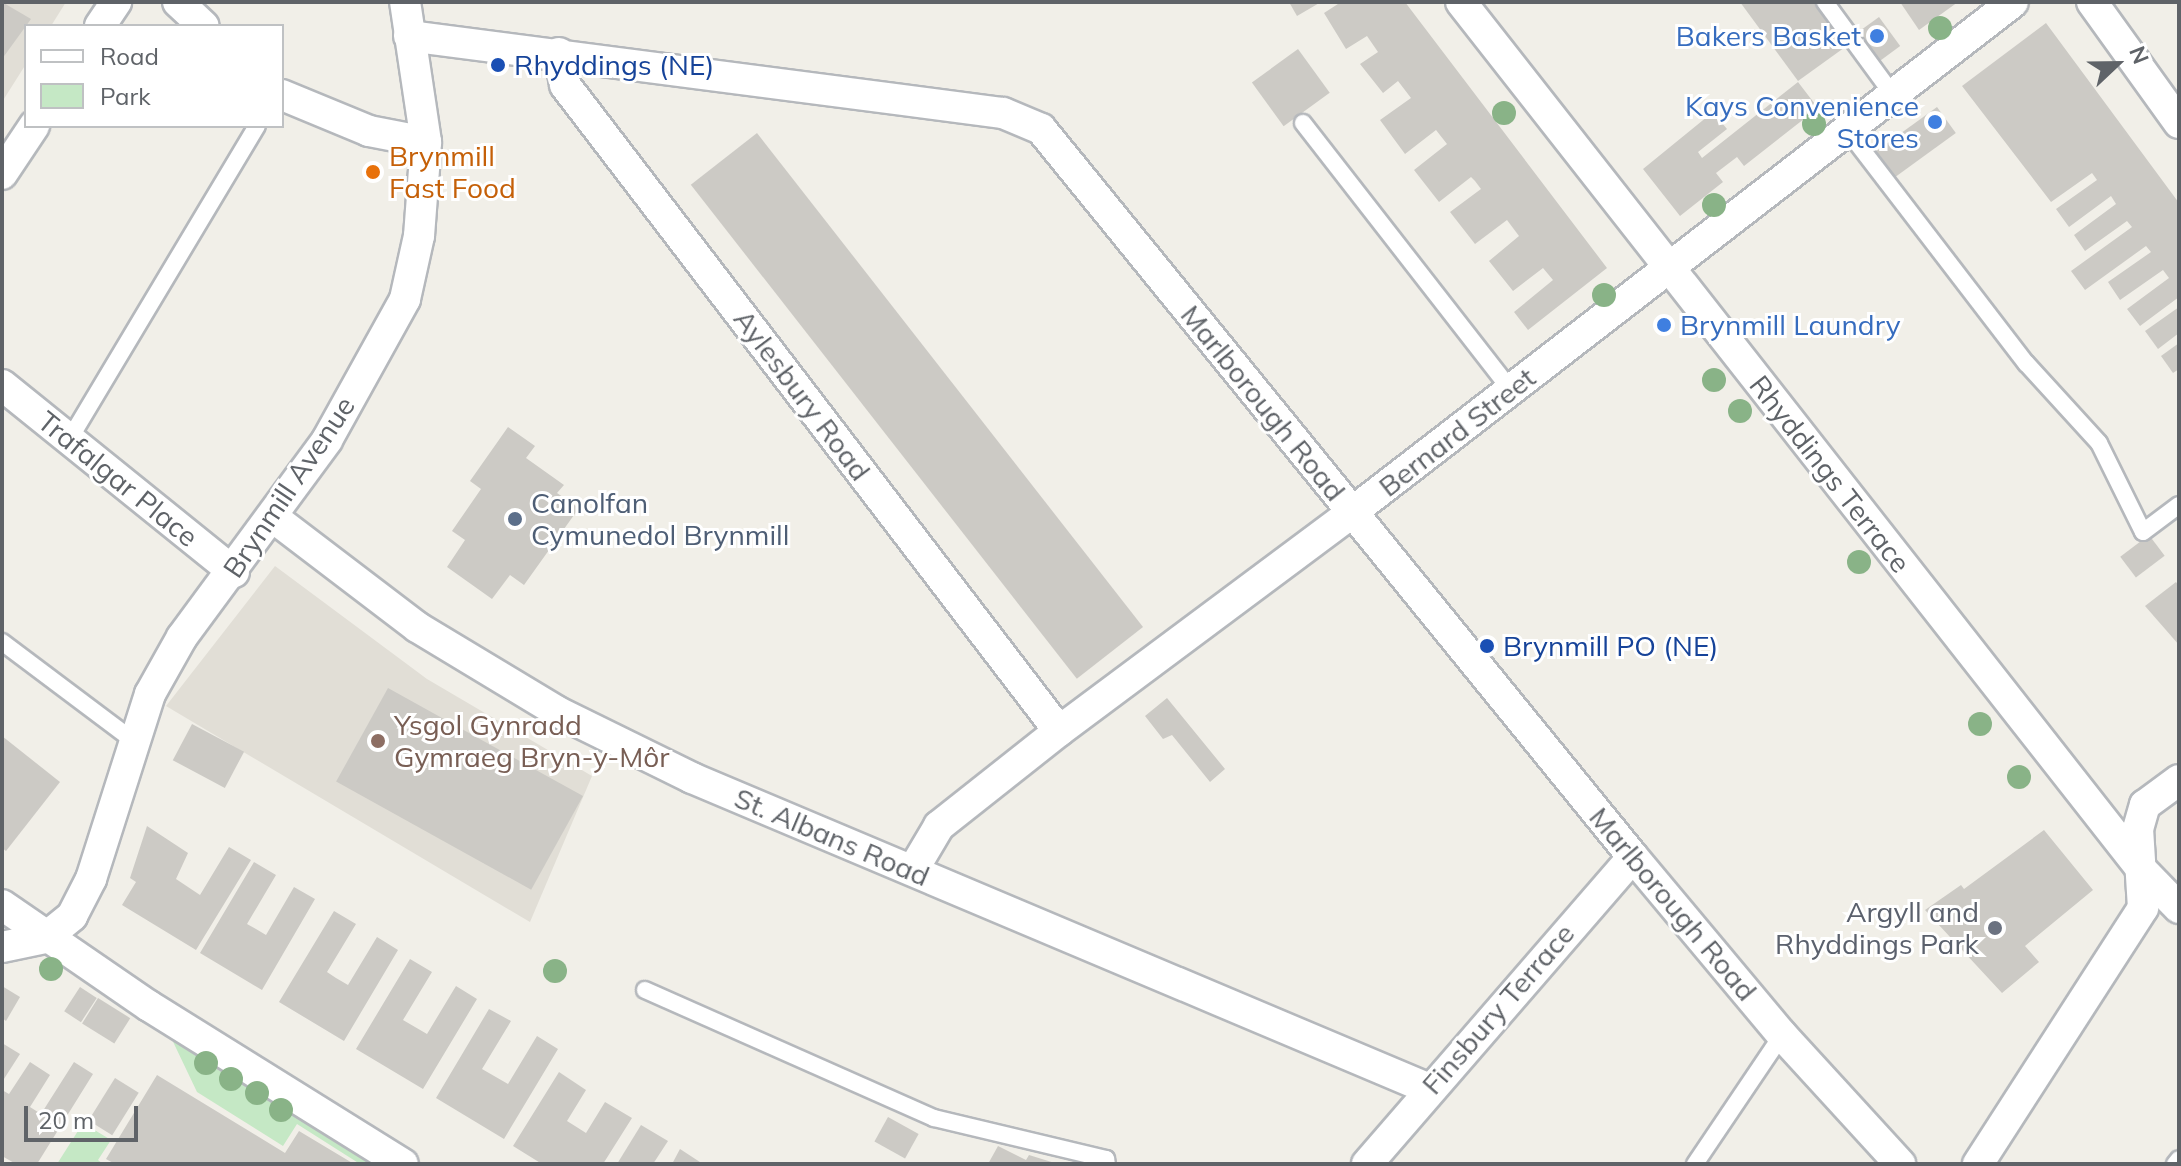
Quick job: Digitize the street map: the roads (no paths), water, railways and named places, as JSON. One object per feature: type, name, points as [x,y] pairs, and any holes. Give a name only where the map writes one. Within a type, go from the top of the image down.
[{"type":"street","points":[[101,24],[116,2]]},
{"type":"street","points":[[178,2],[202,24]]},
{"type":"street","name":"Brynmill Avenue","points":[[45,938],[72,916],[91,879],[150,694],[182,637],[274,518],[327,440],[405,299],[419,236],[426,142],[405,2]]},
{"type":"street","name":"Rhyddings Terrace","points":[[1461,2],[2142,870],[2179,908]]},
{"type":"street","name":"Bernard Street","points":[[913,870],[939,826],[1059,731],[1351,513],[2013,2]]},
{"type":"street","points":[[2092,2],[2179,123]]},
{"type":"street","name":"Marlborough Road","points":[[409,36],[559,53],[1003,113],[1041,129],[1633,857],[1782,1035],[1900,1164]]},
{"type":"street","name":"Aylesbury Road","points":[[559,53],[565,85],[1059,731]]},
{"type":"street","points":[[284,96],[369,131],[426,142]]},
{"type":"street","points":[[2,174],[33,128]]},
{"type":"street","name":"Trafalgar Place","points":[[2,385],[234,572]]},
{"type":"street","name":"St. Albans Road","points":[[274,518],[417,627],[556,711],[692,778],[1427,1088]]},
{"type":"street","points":[[1978,1164],[2143,908],[2138,829],[2145,805],[2179,780]]},
{"type":"street","name":"Finsbury Terrace","points":[[1367,1164],[1427,1088],[1633,857]]},
{"type":"street","points":[[2,905],[45,938],[403,1164]]},
{"type":"street","points":[[2,947],[45,938]]},
{"type":"lane","points":[[1825,2],[1893,95]]},
{"type":"lane","points":[[1303,123],[1511,390]]},
{"type":"lane","points":[[69,440],[256,128]]},
{"type":"lane","points":[[1847,130],[2026,363],[2099,443],[2143,532],[2179,505]]},
{"type":"lane","points":[[2,642],[134,741]]},
{"type":"lane","points":[[645,990],[934,1118],[1106,1159],[1107,1164]]},
{"type":"lane","points":[[1695,1164],[1782,1035]]},
{"type":"lane","points":[[2175,1164],[2179,1159]]},
{"type":"place","name":"Bakers Basket","points":[[1877,36]]},
{"type":"place","name":"Rhyddings (NE)","points":[[498,65]]},
{"type":"place","name":"Kays Convenience Stores","points":[[1935,122]]},
{"type":"place","name":"Brynmill Fast Food","points":[[373,172]]},
{"type":"place","name":"Brynmill Laundry","points":[[1664,325]]},
{"type":"place","name":"Canolfan Cymunedol Brynmill","points":[[515,519]]},
{"type":"place","name":"Brynmill PO (NE)","points":[[1487,646]]},
{"type":"place","name":"Ysgol Gynradd Gymraeg Bryn-y-Môr","points":[[378,741]]},
{"type":"place","name":"Argyll and Rhyddings Park","points":[[1995,928]]}]
